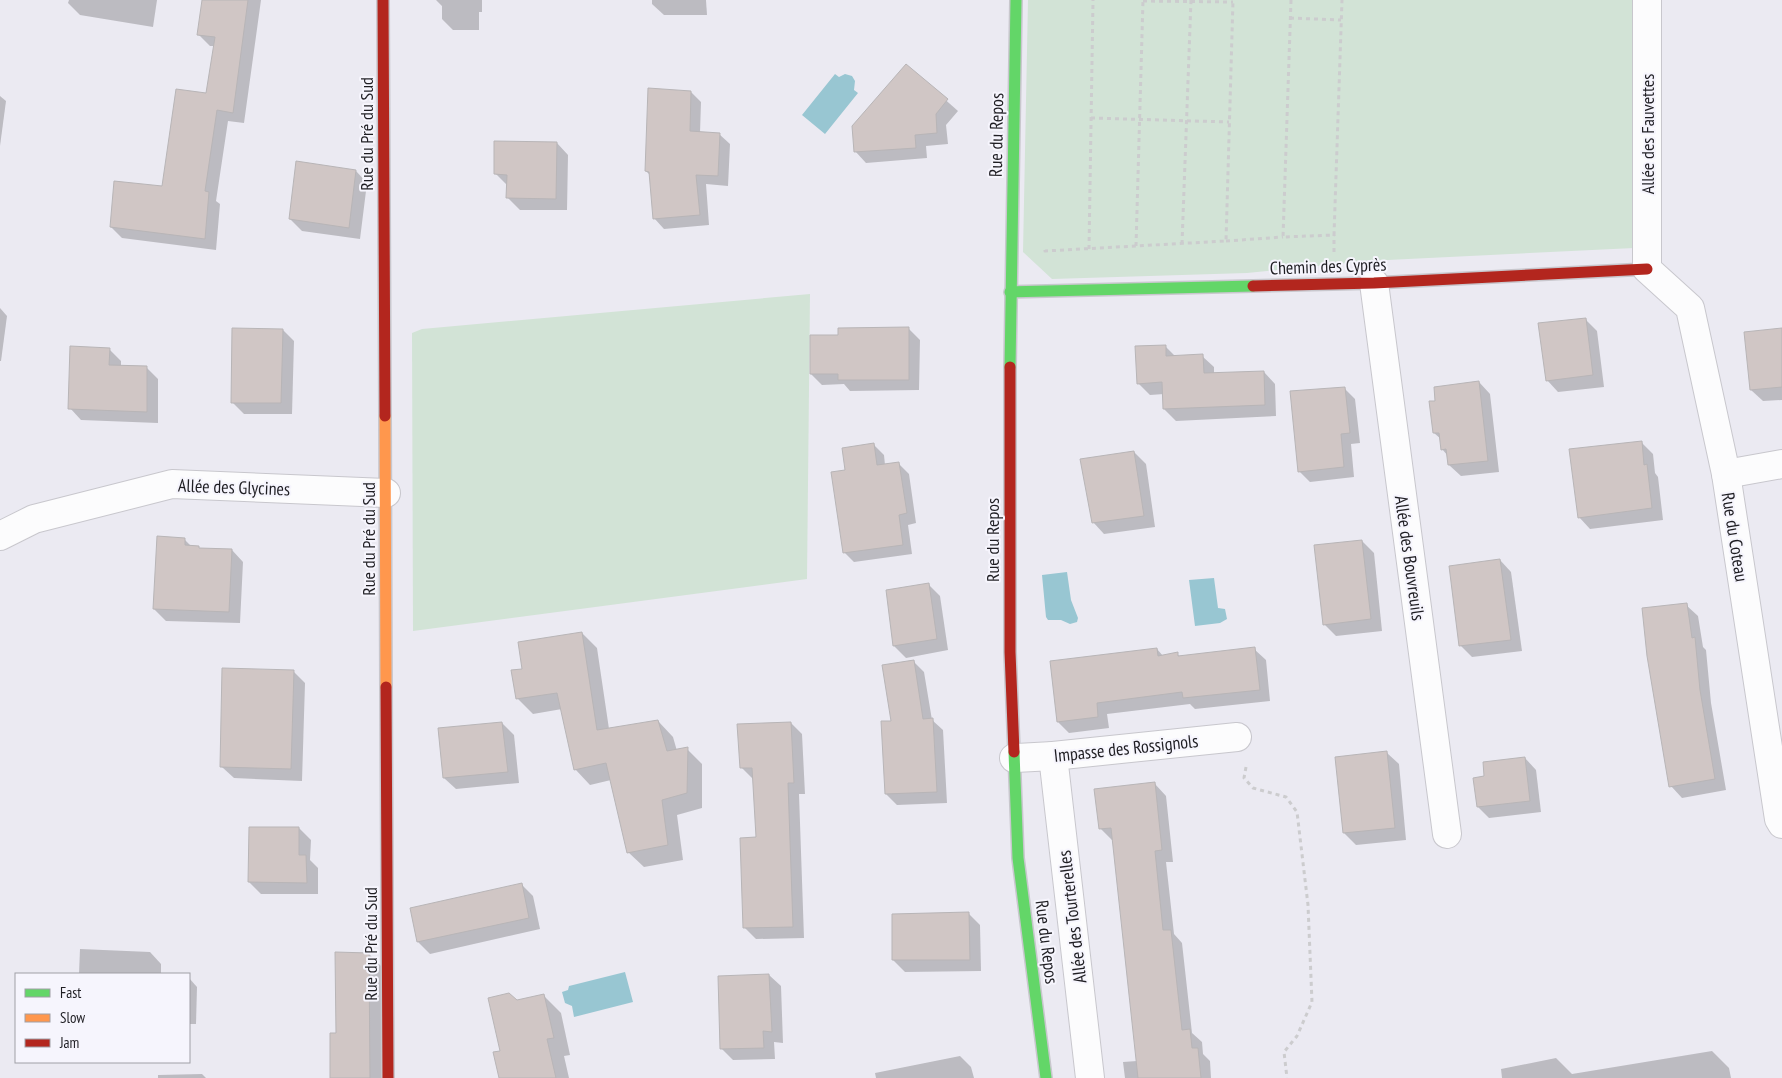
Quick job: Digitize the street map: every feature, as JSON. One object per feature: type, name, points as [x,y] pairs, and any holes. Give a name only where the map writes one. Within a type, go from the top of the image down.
[{"type":"street","name":"Rue du Pré du Sud","points":[[383,0],[388,1078]]},
{"type":"street","name":"Rue du Repos","points":[[1016,0],[1010,292],[1010,652],[1018,858],[1046,1078]]},
{"type":"street","name":"Allée des Fauvettes","points":[[1647,0],[1647,269]]},
{"type":"street","name":"Chemin des Cyprès","points":[[1010,292],[1374,283],[1647,269]]},
{"type":"street","name":"Rue du Coteau","points":[[1647,269],[1690,308],[1726,474],[1779,819],[1782,824]]},
{"type":"street","name":"Allée des Bouvreuils","points":[[1374,283],[1446,834]]},
{"type":"street","points":[[1726,474],[1782,464]]},
{"type":"street","name":"Allée des Glycines","points":[[0,536],[34,518],[172,484],[386,493]]},
{"type":"street","name":"Impasse des Rossignols","points":[[1014,758],[1053,756],[1238,737]]},
{"type":"street","name":"Allée des Tourterelles","points":[[1053,756],[1090,1078]]},
{"type":"path","points":[[1089,248],[1093,0]]},
{"type":"path","points":[[1284,237],[1291,0]]},
{"type":"path","points":[[1045,242],[1044,251],[1334,235],[1342,0]]},
{"type":"path","points":[[1136,246],[1143,1],[1233,1],[1226,241]]},
{"type":"path","points":[[1182,244],[1191,1]]},
{"type":"path","points":[[1290,18],[1341,20]]},
{"type":"path","points":[[1091,118],[1229,122]]},
{"type":"path","points":[[1238,737],[1247,759],[1244,778],[1253,788],[1286,798],[1297,812],[1308,905],[1312,1002],[1297,1036],[1284,1052],[1287,1078]]},
{"type":"green space","points":[[1028,0],[1635,0],[1634,248],[1367,261],[1247,273],[1052,279],[1023,252]]},
{"type":"green space","points":[[810,294],[807,579],[413,631],[412,333],[422,329]]},
{"type":"water","points":[[835,74],[839,77],[845,74],[852,76],[855,81],[854,90],[858,93],[825,134],[802,115]]},
{"type":"water","points":[[1067,572],[1071,600],[1078,618],[1077,622],[1070,624],[1061,620],[1048,620],[1046,617],[1042,575]]},
{"type":"water","points":[[1214,578],[1218,608],[1225,609],[1227,619],[1220,623],[1195,626],[1189,580]]},
{"type":"water","points":[[625,972],[633,1002],[574,1017],[572,1006],[565,1003],[562,992],[568,990],[569,986]]},
{"type":"building","points":[[202,0],[248,0],[233,113],[217,110],[205,191],[209,192],[205,239],[110,227],[114,181],[162,186],[176,89],[206,93],[215,37],[197,35]]},
{"type":"building","points":[[906,64],[948,99],[936,114],[937,133],[915,135],[916,148],[854,152],[852,126]]},
{"type":"building","points":[[648,88],[691,91],[690,131],[720,133],[718,176],[696,175],[700,215],[653,219],[649,172],[645,171]]},
{"type":"building","points":[[494,141],[557,142],[556,199],[506,198],[507,175],[494,174]]},
{"type":"building","points":[[296,161],[356,170],[349,228],[289,219]]},
{"type":"building","points":[[1586,318],[1593,375],[1546,381],[1538,323]]},
{"type":"building","points":[[909,327],[909,380],[838,380],[838,374],[810,374],[810,335],[838,335],[838,328]]},
{"type":"building","points":[[232,328],[283,329],[281,403],[231,403]]},
{"type":"building","points":[[1782,328],[1782,387],[1750,390],[1744,332]]},
{"type":"building","points":[[1166,345],[1166,356],[1203,354],[1204,373],[1264,371],[1265,405],[1163,409],[1162,382],[1137,384],[1135,346]]},
{"type":"building","points":[[70,346],[110,348],[109,365],[147,366],[147,412],[68,409]]},
{"type":"building","points":[[1479,381],[1488,461],[1448,465],[1446,449],[1441,450],[1439,433],[1433,433],[1429,401],[1435,401],[1434,387]]},
{"type":"building","points":[[1345,387],[1350,433],[1341,434],[1344,467],[1298,472],[1290,391]]},
{"type":"building","points":[[1642,441],[1644,465],[1647,464],[1652,508],[1578,518],[1569,449]]},
{"type":"building","points":[[874,443],[877,465],[899,462],[907,513],[899,515],[903,545],[843,553],[831,472],[845,470],[842,448]]},
{"type":"building","points":[[1134,451],[1144,516],[1092,523],[1080,459]]},
{"type":"building","points":[[157,536],[185,538],[185,545],[199,546],[199,548],[232,549],[229,612],[153,609]]},
{"type":"building","points":[[1362,540],[1371,619],[1323,625],[1314,545]]},
{"type":"building","points":[[1500,559],[1511,640],[1459,646],[1449,566]]},
{"type":"building","points":[[929,583],[937,639],[893,646],[886,590]]},
{"type":"building","points":[[1687,603],[1692,638],[1695,637],[1700,690],[1715,779],[1669,787],[1647,656],[1642,608]]},
{"type":"building","points":[[582,632],[597,730],[658,720],[667,751],[688,747],[687,793],[662,800],[668,845],[627,853],[606,763],[574,770],[557,693],[516,699],[511,670],[522,669],[518,642]]},
{"type":"building","points":[[1255,647],[1260,690],[1183,698],[1182,692],[1097,703],[1098,717],[1057,722],[1050,661],[1157,648],[1158,656],[1178,652],[1178,656]]},
{"type":"building","points":[[914,660],[923,719],[933,718],[937,792],[885,794],[881,721],[891,721],[882,665]]},
{"type":"building","points":[[222,668],[294,670],[291,769],[220,767]]},
{"type":"building","points":[[502,722],[508,772],[443,778],[438,728]]},
{"type":"building","points":[[791,722],[794,783],[788,783],[793,927],[743,928],[740,838],[756,837],[752,768],[740,768],[737,724]]},
{"type":"building","points":[[1387,751],[1395,828],[1343,833],[1335,757]]},
{"type":"building","points":[[1525,757],[1530,801],[1477,807],[1473,778],[1484,776],[1483,762]]},
{"type":"building","points":[[1155,782],[1162,850],[1155,851],[1163,930],[1171,930],[1182,1030],[1190,1029],[1192,1048],[1198,1048],[1201,1078],[1138,1078],[1111,828],[1099,829],[1094,789]]},
{"type":"building","points":[[249,827],[299,827],[299,855],[306,855],[307,883],[248,882]]},
{"type":"building","points":[[522,883],[529,918],[417,942],[410,908]]},
{"type":"building","points":[[969,912],[970,960],[892,960],[892,914]]},
{"type":"building","points":[[335,952],[369,953],[370,1078],[330,1078],[330,1033],[336,1033]]},
{"type":"building","points":[[769,974],[772,1032],[763,1031],[764,1048],[720,1049],[718,976]]},
{"type":"building","points":[[509,993],[517,1000],[544,994],[554,1038],[547,1039],[556,1078],[499,1078],[493,1052],[500,1051],[488,998]]},
{"type":"traffic: fast","points":[[1010,367],[1016,0]]},
{"type":"traffic: fast","points":[[1010,292],[1253,286]]},
{"type":"traffic: fast","points":[[1014,752],[1018,858],[1046,1078]]},
{"type":"traffic: slow","points":[[385,416],[386,687]]},
{"type":"traffic: jam","points":[[383,0],[385,416]]},
{"type":"traffic: jam","points":[[1253,286],[1374,283],[1647,269]]},
{"type":"traffic: jam","points":[[1010,367],[1010,652],[1014,752]]},
{"type":"traffic: jam","points":[[386,687],[388,1078]]}]
